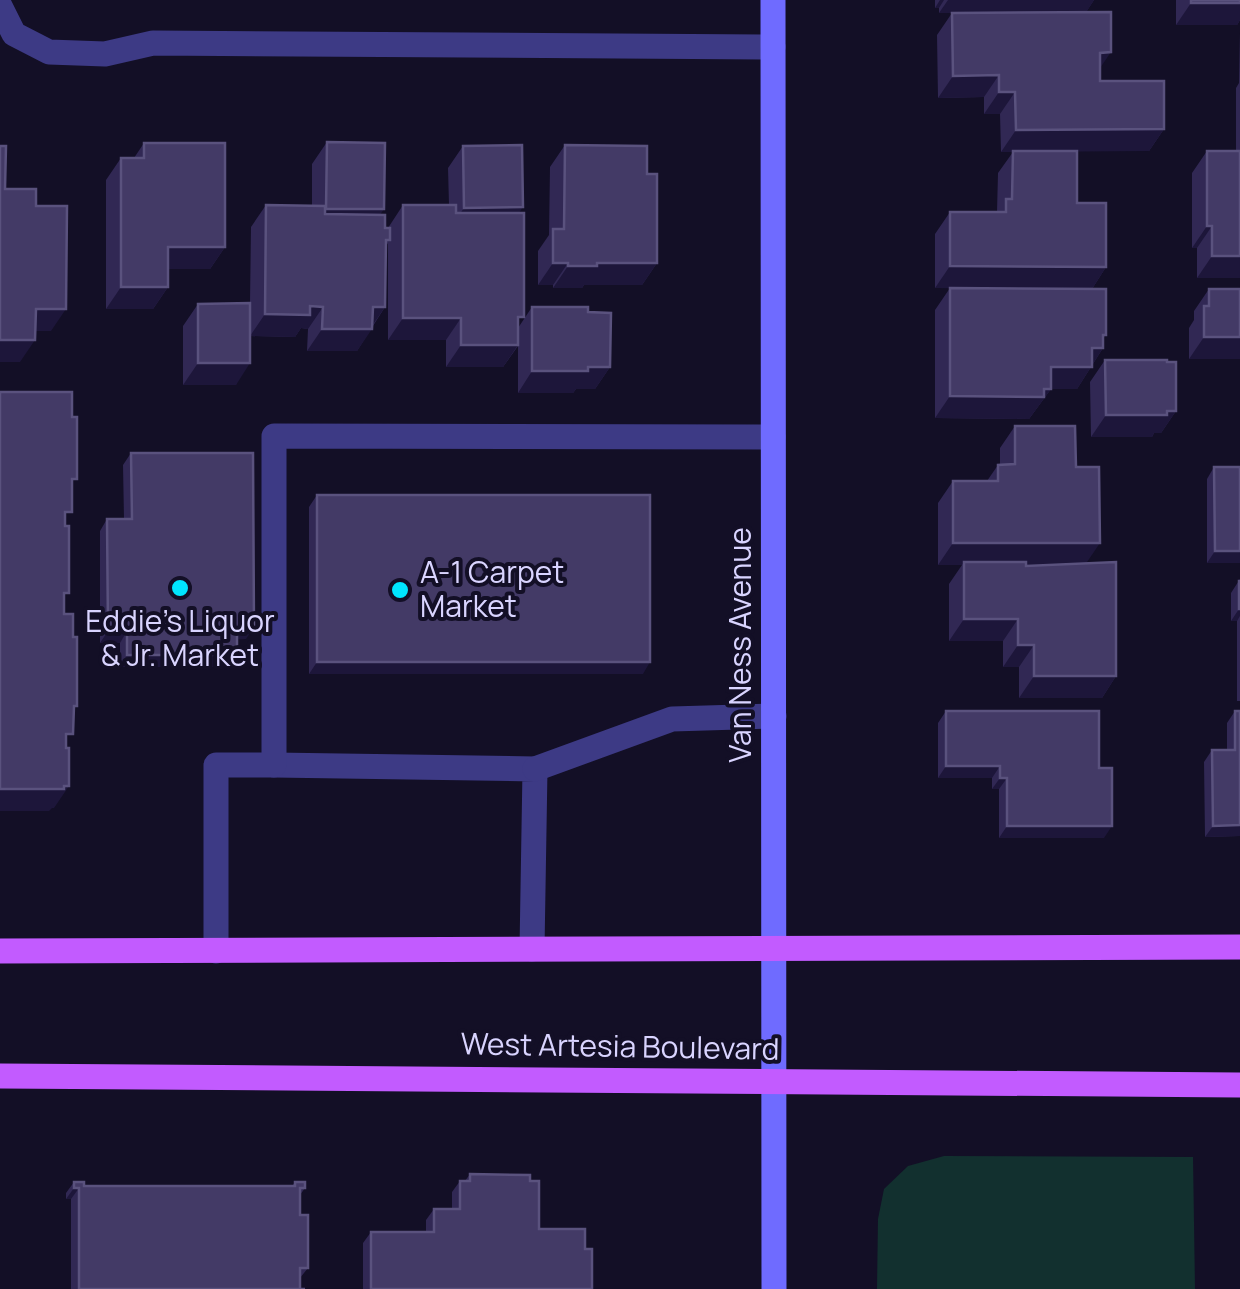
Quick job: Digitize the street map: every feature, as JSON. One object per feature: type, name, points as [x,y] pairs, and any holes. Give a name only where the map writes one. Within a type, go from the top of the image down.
[{"type":"main road","name":"Van Ness Avenue","points":[[773,0],[774,1289]]},
{"type":"main road","points":[[0,951],[1240,947]]},
{"type":"main road","name":"West Artesia Boulevard","points":[[0,1076],[1240,1085]]},
{"type":"street","points":[[0,6],[14,34],[50,52],[105,54],[153,42],[773,46]]},
{"type":"street","points":[[274,765],[274,436],[773,437]]},
{"type":"street","points":[[216,951],[216,765],[535,769],[672,719],[774,716]]},
{"type":"street","points":[[532,949],[535,769]]},
{"type":"green space","points":[[944,1156],[1193,1157],[1195,1289],[877,1289],[878,1219],[884,1189],[908,1166]]},
{"type":"building","points":[[1240,0],[1240,3],[1191,3]]},
{"type":"building","points":[[1111,12],[1111,52],[1100,53],[1100,81],[1164,81],[1164,129],[1016,130],[1015,92],[999,92],[999,75],[953,76],[952,13]]},
{"type":"building","points":[[327,142],[385,143],[384,209],[326,209]]},
{"type":"building","points":[[144,143],[225,143],[225,247],[168,247],[168,287],[121,287],[121,158],[144,158]]},
{"type":"building","points":[[522,145],[523,207],[464,208],[463,146]]},
{"type":"building","points":[[565,145],[647,146],[647,174],[657,174],[657,263],[553,263],[553,229],[564,229]]},
{"type":"building","points":[[0,146],[6,146],[5,189],[36,189],[36,206],[67,206],[66,309],[36,309],[35,340],[0,340]]},
{"type":"building","points":[[1013,151],[1077,151],[1077,203],[1106,203],[1106,267],[950,266],[950,212],[1006,212],[1006,199],[1012,199]]},
{"type":"building","points":[[1207,151],[1240,151],[1240,256],[1212,256],[1212,226],[1207,226]]},
{"type":"building","points":[[266,205],[325,206],[325,214],[385,215],[390,240],[386,240],[385,307],[373,307],[372,329],[322,329],[323,307],[310,306],[310,315],[265,314]]},
{"type":"building","points":[[403,205],[456,205],[456,213],[524,213],[524,317],[518,317],[518,345],[461,345],[461,318],[403,318]]},
{"type":"building","points":[[950,288],[1106,289],[1103,348],[1092,348],[1092,367],[1051,367],[1051,389],[1044,389],[1044,397],[950,396]]},
{"type":"building","points":[[1209,289],[1240,289],[1240,337],[1204,337],[1204,306],[1209,306]]},
{"type":"building","points":[[250,303],[250,363],[198,363],[198,304]]},
{"type":"building","points":[[532,307],[588,307],[588,312],[611,313],[610,367],[532,371]]},
{"type":"building","points":[[1105,360],[1176,362],[1176,411],[1167,411],[1167,415],[1106,415]]},
{"type":"building","points":[[0,392],[72,392],[72,417],[77,417],[77,479],[72,479],[72,512],[65,512],[65,526],[69,526],[69,593],[64,593],[64,614],[73,614],[73,637],[77,637],[77,706],[73,734],[66,734],[69,786],[64,789],[0,789]]},
{"type":"building","points":[[1015,426],[1075,426],[1076,467],[1099,467],[1100,543],[953,543],[953,481],[998,481],[998,465],[1015,464]]},
{"type":"building","points":[[131,453],[253,453],[254,627],[237,628],[237,655],[127,655],[127,631],[108,631],[107,519],[132,519]]},
{"type":"building","points":[[1214,467],[1240,467],[1240,551],[1215,551]]},
{"type":"building","points":[[317,495],[650,495],[650,662],[317,662]]},
{"type":"building","points":[[964,562],[1026,562],[1026,566],[1116,562],[1116,676],[1034,676],[1034,645],[1018,645],[1018,619],[964,619]]},
{"type":"building","points":[[946,711],[1099,711],[1099,768],[1112,768],[1112,826],[1007,826],[1007,778],[1000,778],[1000,766],[946,766]]},
{"type":"building","points":[[1235,711],[1240,711],[1240,825],[1213,826],[1212,750],[1235,750]]},
{"type":"building","points":[[470,1174],[530,1175],[530,1181],[539,1181],[539,1229],[585,1229],[585,1249],[592,1249],[592,1289],[371,1289],[371,1232],[434,1232],[434,1209],[460,1209],[460,1181],[470,1181]]},
{"type":"building","points":[[74,1182],[84,1182],[84,1186],[295,1186],[295,1182],[305,1182],[305,1188],[300,1188],[300,1215],[308,1215],[308,1268],[300,1268],[300,1289],[79,1289],[79,1188],[74,1188]]},
{"type":"place","name":"Eddie's Liquor & Jr. Market","points":[[180,588]]},
{"type":"place","name":"A-1 Carpet Market","points":[[400,590]]}]
